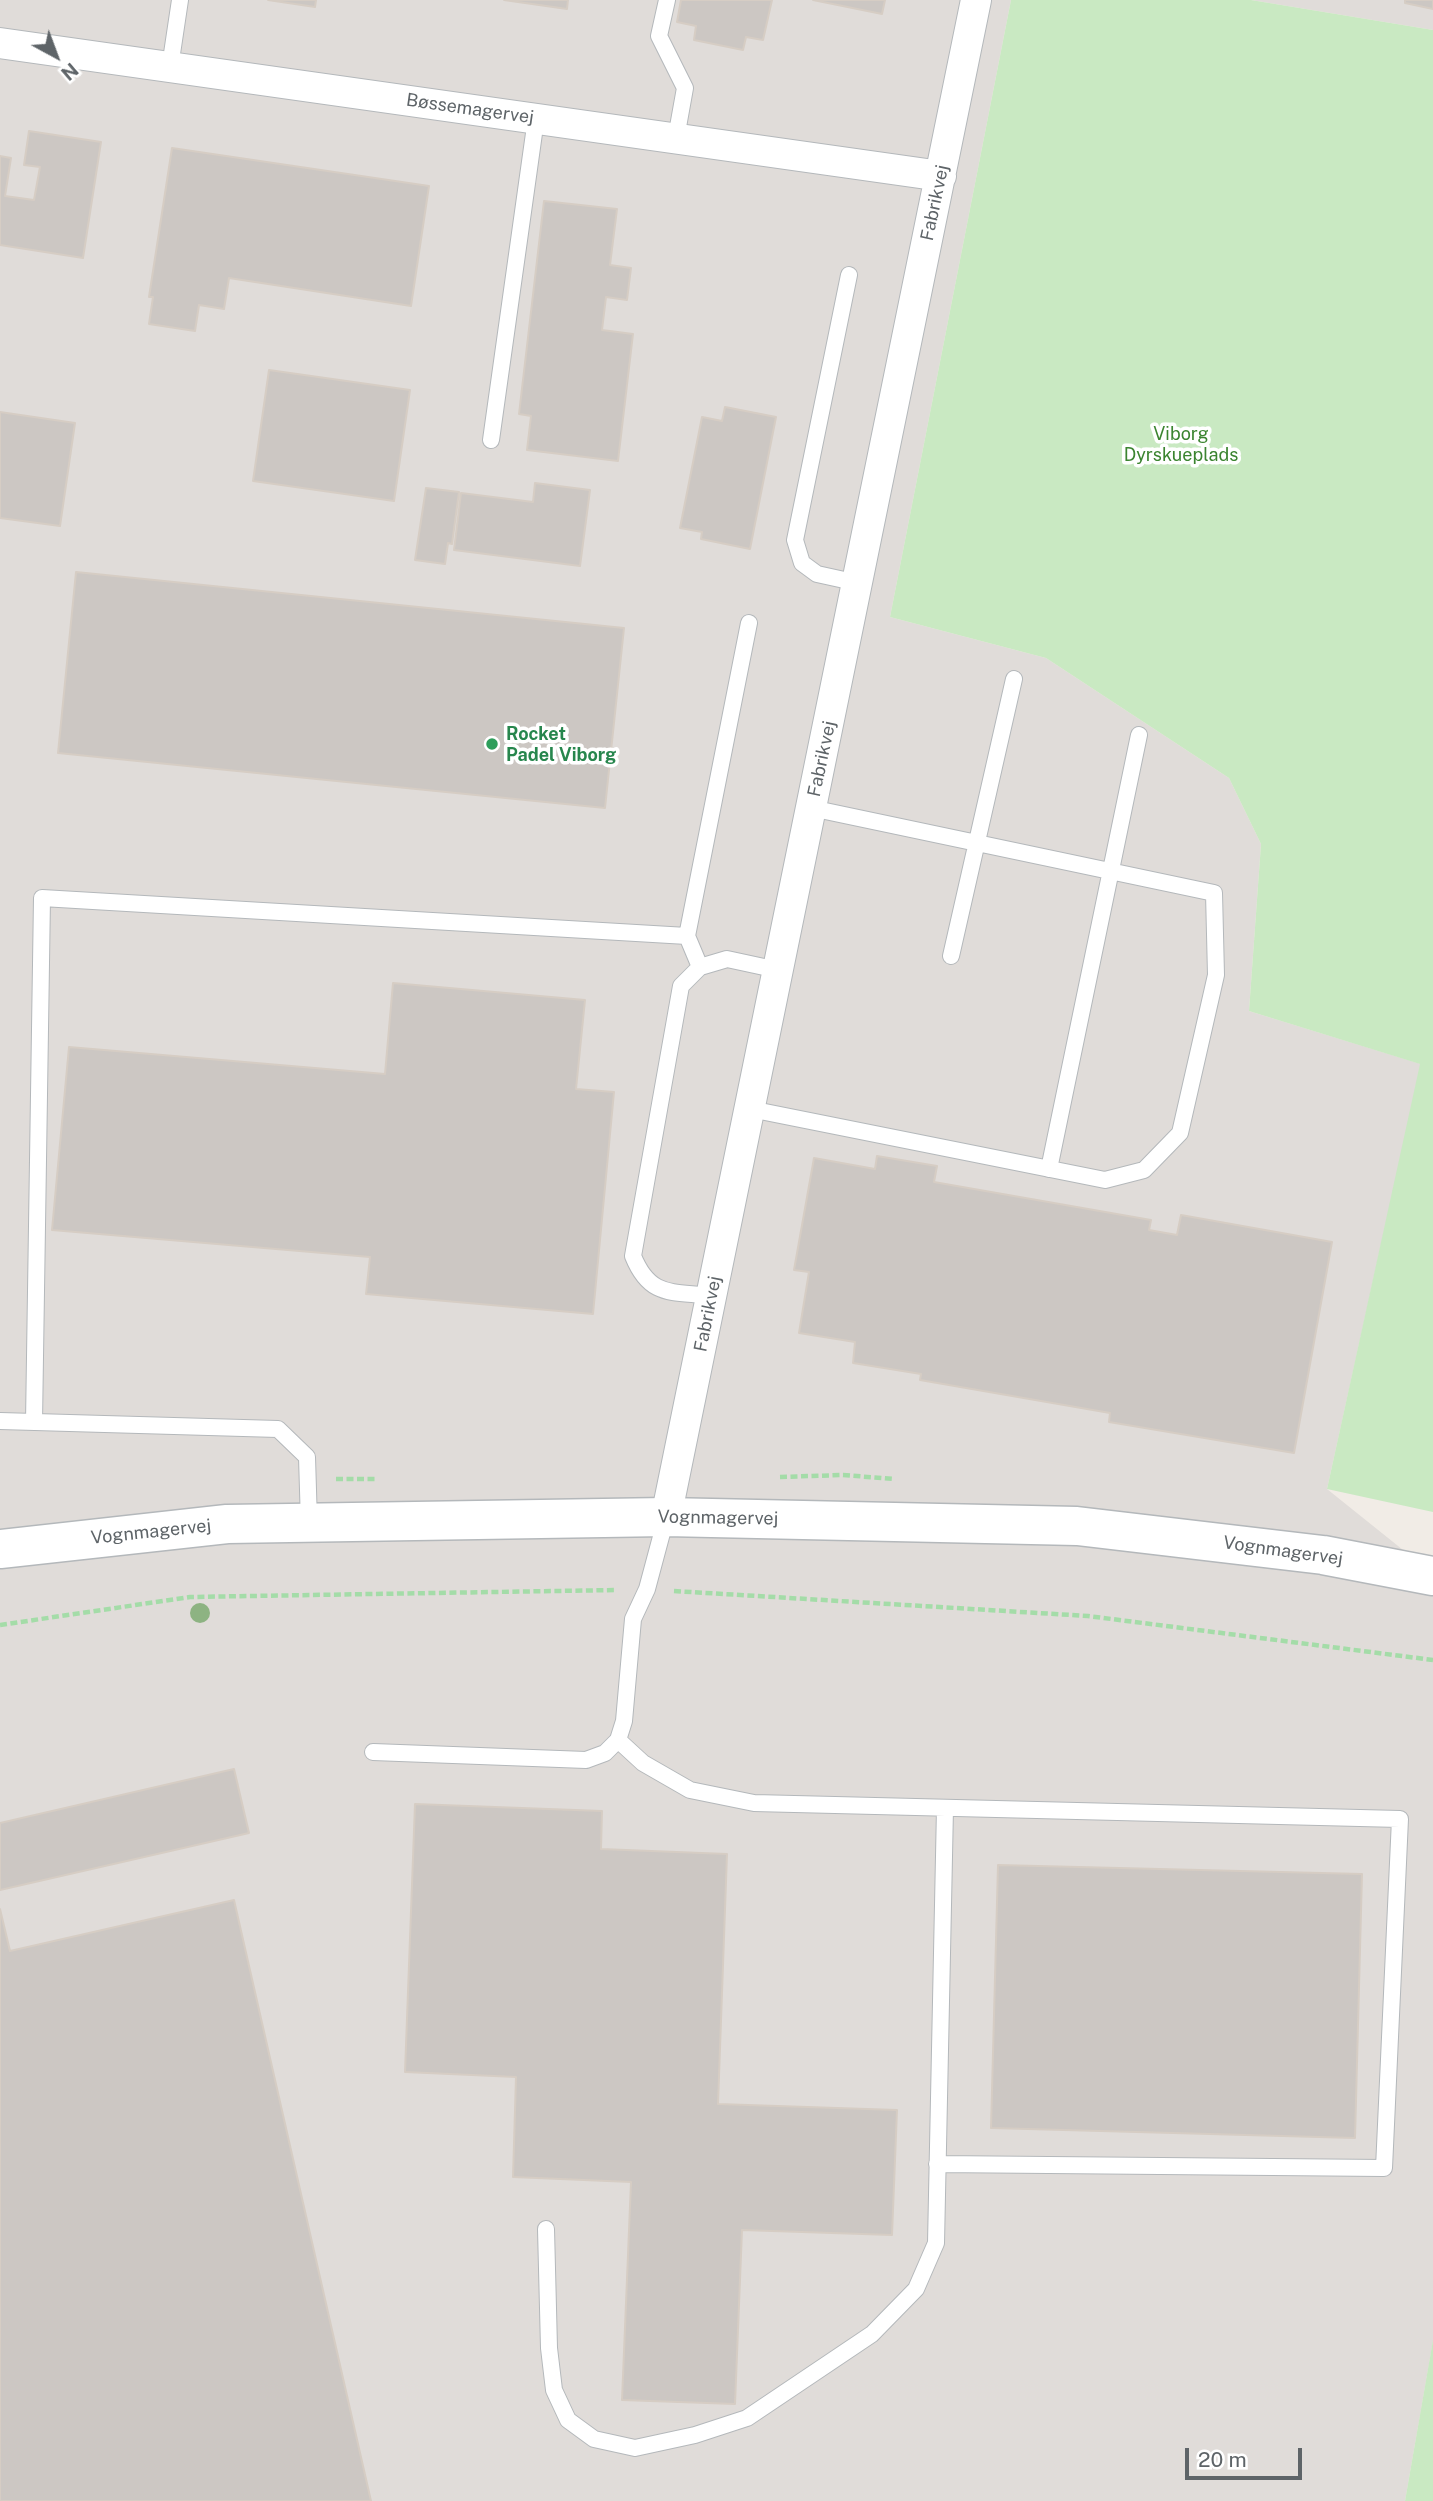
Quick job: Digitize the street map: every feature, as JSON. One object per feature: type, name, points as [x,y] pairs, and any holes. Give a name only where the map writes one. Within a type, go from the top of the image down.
[{"type":"street","name":"Fabrikvej","points":[[666,1517],[976,0]]},
{"type":"street","name":"Bøssemagervej","points":[[0,43],[941,176]]},
{"type":"street","name":"Vognmagervej","points":[[0,1549],[227,1524],[666,1517],[1077,1526],[1323,1555],[1433,1576]]},
{"type":"lane","points":[[170,67],[180,0]]},
{"type":"lane","points":[[667,0],[659,36],[685,88],[676,138]]},
{"type":"lane","points":[[491,440],[536,119]]},
{"type":"lane","points":[[849,275],[795,540],[802,563],[817,574],[858,583]]},
{"type":"lane","points":[[700,967],[687,936],[749,624]]},
{"type":"lane","points":[[951,956],[1014,679]]},
{"type":"lane","points":[[1049,1169],[1139,735]]},
{"type":"lane","points":[[750,1109],[1105,1180],[1144,1170],[1180,1133],[1216,975],[1214,893],[811,808]]},
{"type":"lane","points":[[34,1422],[42,898],[687,936]]},
{"type":"lane","points":[[711,1296],[656,1288],[640,1274],[633,1256],[681,986],[700,967],[727,959],[778,970]]},
{"type":"lane","points":[[0,1421],[278,1429],[307,1457],[309,1523]]},
{"type":"lane","points":[[373,1752],[586,1760],[605,1753],[618,1740],[624,1721],[633,1619],[647,1589],[666,1517]]},
{"type":"lane","points":[[618,1740],[643,1763],[690,1790],[754,1803],[1400,1819],[1384,2168],[937,2164]]},
{"type":"lane","points":[[546,2229],[554,2390],[568,2420],[594,2440],[635,2448],[695,2435],[747,2418],[872,2334],[916,2289],[936,2243],[945,1808]]},
{"type":"path","points":[[0,1625],[190,1597],[647,1589],[1088,1616],[1433,1660]]},
{"type":"shaded area","points":[[0,0],[1011,0],[890,617],[1046,658],[1229,778],[1261,844],[1249,1011],[1421,1064],[1327,1489],[1433,1574],[1433,2341],[1405,2501],[0,2501]]},
{"type":"shaded area","points":[[1251,0],[1433,0],[1433,30]]},
{"type":"green space","name":"Viborg Dyrskueplads","points":[[1011,0],[1251,0],[1433,30],[1433,1512],[1327,1489],[1420,1064],[1249,1011],[1261,844],[1229,778],[1046,658],[890,617]]},
{"type":"green space","points":[[1433,2340],[1433,2501],[1405,2501]]},
{"type":"building","points":[[268,0],[316,0],[315,7]]},
{"type":"building","points":[[504,0],[568,0],[567,9]]},
{"type":"building","points":[[681,0],[772,0],[763,40],[746,37],[743,50],[694,40],[696,26],[677,22]]},
{"type":"building","points":[[813,0],[885,0],[882,14]]},
{"type":"building","points":[[1405,0],[1433,0],[1433,9],[1405,3]]},
{"type":"building","points":[[29,131],[101,142],[83,258],[0,245],[0,156],[11,158],[5,196],[34,200],[40,167],[24,165]]},
{"type":"building","points":[[172,148],[429,186],[411,306],[229,278],[224,309],[199,305],[195,331],[149,324],[153,297],[149,297]]},
{"type":"building","points":[[544,201],[617,209],[610,265],[631,268],[627,300],[606,297],[602,330],[633,334],[618,461],[527,450],[531,416],[519,414]]},
{"type":"building","points":[[269,370],[410,390],[394,501],[253,481]]},
{"type":"building","points":[[725,407],[776,417],[750,549],[701,539],[702,532],[680,528],[702,417],[722,421]]},
{"type":"building","points":[[0,412],[75,423],[60,526],[0,518]]},
{"type":"building","points":[[535,483],[590,490],[580,566],[454,550],[461,493],[533,502]]},
{"type":"building","points":[[426,488],[459,492],[452,544],[448,543],[445,564],[415,560]]},
{"type":"building","points":[[76,572],[624,628],[605,808],[58,753]]},
{"type":"building","points":[[393,983],[585,1000],[576,1089],[614,1092],[593,1314],[366,1294],[370,1257],[52,1230],[69,1047],[385,1074]]},
{"type":"building","points":[[877,1156],[937,1166],[934,1182],[1151,1220],[1149,1230],[1177,1235],[1181,1215],[1332,1242],[1294,1453],[1109,1422],[1110,1413],[920,1380],[921,1374],[853,1363],[855,1342],[799,1333],[809,1272],[794,1270],[814,1158],[875,1169]]},
{"type":"building","points":[[234,1769],[249,1833],[0,1890],[0,1823]]},
{"type":"building","points":[[415,1804],[602,1811],[601,1849],[727,1854],[718,2104],[897,2110],[892,2235],[742,2230],[735,2404],[622,2400],[631,2182],[513,2177],[516,2077],[405,2072]]},
{"type":"building","points":[[998,1865],[1362,1874],[1355,2138],[991,2128]]},
{"type":"building","points":[[234,1900],[371,2501],[0,2501],[0,1909],[10,1951]]},
{"type":"place","name":"Rocket Padel Viborg","points":[[492,744]]}]
